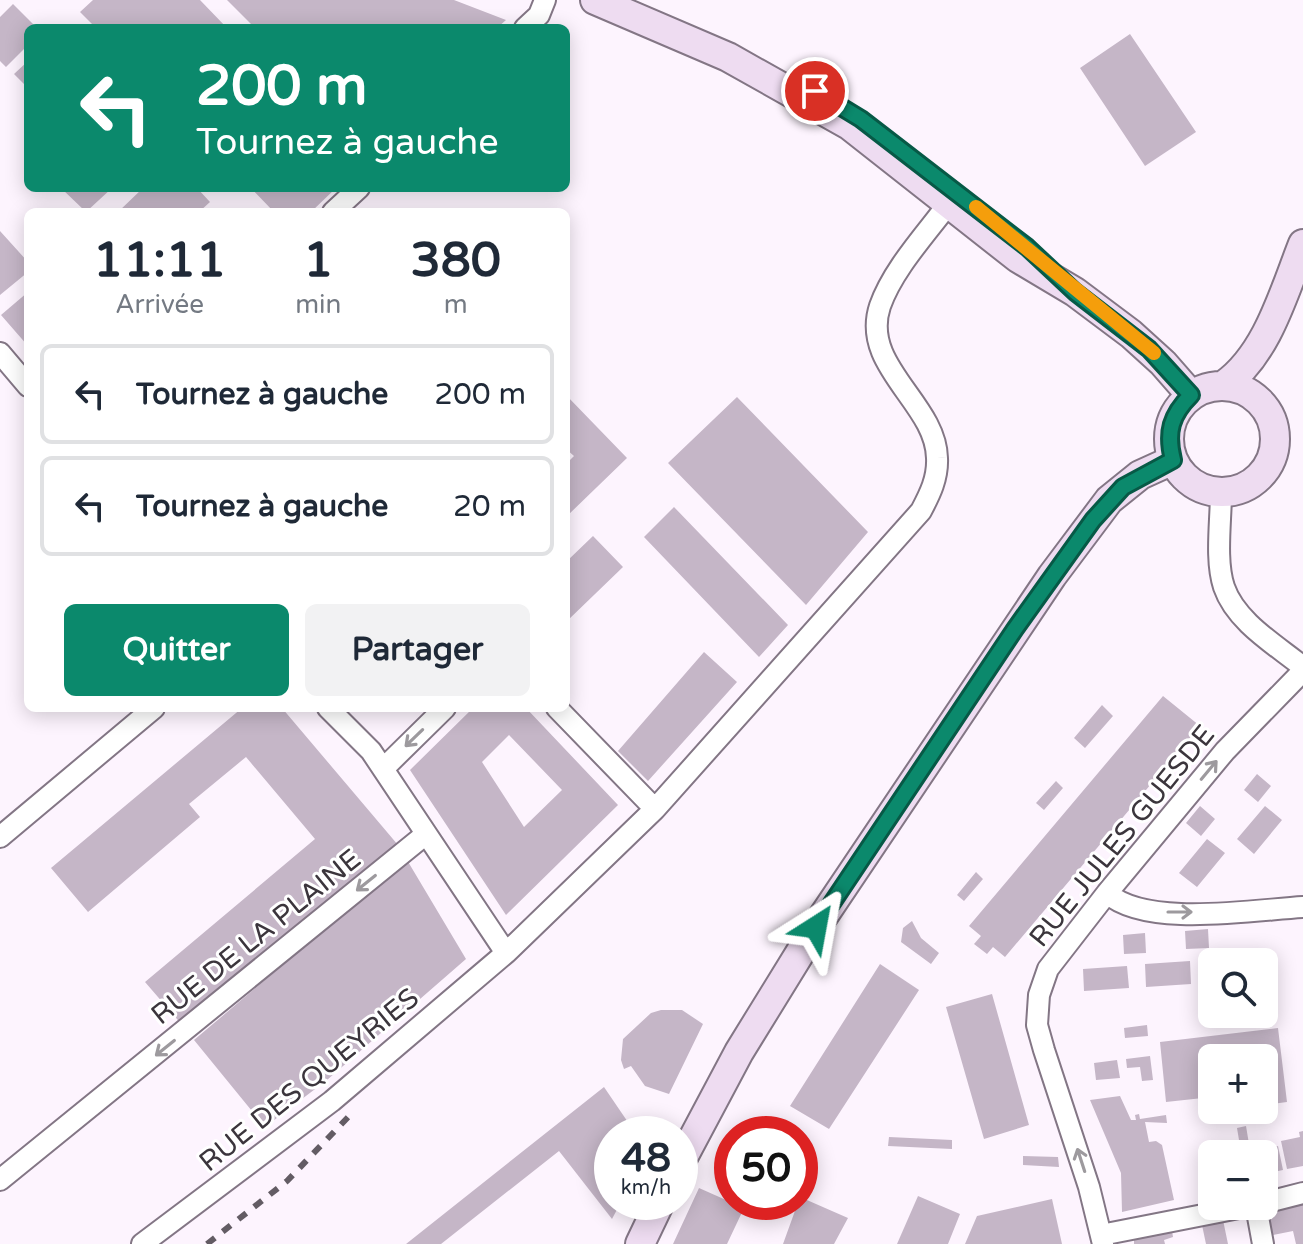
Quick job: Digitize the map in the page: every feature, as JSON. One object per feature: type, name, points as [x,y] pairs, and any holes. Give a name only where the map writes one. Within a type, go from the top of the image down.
[{"type":"main road","points":[[595,0],[728,57],[849,125],[1018,258],[1075,292]]},
{"type":"main road","points":[[621,0],[792,77],[861,119],[1027,247],[1075,292],[1149,349],[1191,395]]},
{"type":"main road","points":[[1224,385],[1248,392],[1267,409],[1274,424],[1273,457],[1252,483],[1221,492],[1192,483],[1173,460],[1168,442],[1170,424],[1178,408],[1191,395],[1224,385],[1244,369],[1260,344],[1303,244]]},
{"type":"main road","points":[[1267,409],[1268,368],[1303,290]]},
{"type":"main road","points":[[698,1129],[739,1052],[816,927],[1044,587],[1109,500],[1140,475],[1173,460]]},
{"type":"main road","points":[[640,1244],[651,1220]]},
{"type":"street","points":[[529,24],[539,15],[545,0]]},
{"type":"street","points":[[337,208],[355,192]]},
{"type":"street","name":"RUE DES QUEYRIES","points":[[142,1244],[332,1101],[506,953],[655,809],[921,511],[934,485],[937,456],[930,431],[886,362],[877,334],[880,308],[891,285],[949,203]]},
{"type":"street","points":[[0,353],[24,381]]},
{"type":"street","name":"RUE JULES GUESDE","points":[[1102,1240],[1037,1025],[1039,995],[1048,969],[1225,751],[1303,669],[1253,627],[1235,608],[1224,586],[1221,492]]},
{"type":"street","points":[[0,837],[149,712]]},
{"type":"street","points":[[332,712],[371,751],[506,953]]},
{"type":"street","points":[[383,769],[441,712]]},
{"type":"street","points":[[561,712],[655,809]]},
{"type":"street","name":"RUE DE LA PLAINE","points":[[0,1180],[426,834]]},
{"type":"street","points":[[1107,893],[1119,904],[1169,913],[1303,907]]},
{"type":"street","points":[[1278,1199],[1303,1193]]},
{"type":"street","points":[[1102,1240],[1198,1218]]},
{"type":"street","points":[[1259,1220],[1263,1244]]},
{"type":"building","points":[[93,0],[200,0],[223,24],[92,24],[80,12]]},
{"type":"building","points":[[227,0],[454,0],[506,20],[502,24],[251,24]]},
{"type":"building","points":[[13,4],[33,24],[24,24],[24,49],[6,67],[0,61],[0,17]]},
{"type":"building","points":[[1130,34],[1196,132],[1145,166],[1080,68]]},
{"type":"building","points":[[24,65],[24,84],[14,74]]},
{"type":"building","points":[[65,192],[108,192],[90,208],[82,208]]},
{"type":"building","points":[[139,192],[201,192],[210,202],[203,208],[122,208]]},
{"type":"building","points":[[255,192],[332,192],[315,208],[270,208]]},
{"type":"building","points":[[0,231],[24,258],[24,275],[0,295]]},
{"type":"building","points":[[24,295],[24,341],[1,315]]},
{"type":"building","points":[[737,397],[868,532],[806,605],[668,463]]},
{"type":"building","points":[[570,399],[627,458],[570,513],[570,460],[574,456],[570,452]]},
{"type":"building","points":[[674,507],[788,625],[759,657],[644,537]]},
{"type":"building","points":[[593,536],[623,567],[570,618],[570,558]]},
{"type":"building","points":[[704,652],[737,682],[648,781],[618,751]]},
{"type":"building","points":[[1163,696],[1200,726],[1005,957],[993,947],[987,954],[974,944],[981,936],[969,926]]},
{"type":"building","points":[[1102,705],[1113,716],[1085,748],[1074,738]]},
{"type":"building","points":[[237,712],[285,712],[398,845],[183,1026],[145,982],[315,839],[246,757],[189,804],[200,817],[88,912],[51,868]]},
{"type":"building","points":[[469,712],[530,712],[618,805],[506,915],[410,770]],"holes":[[[509,735],[562,790],[524,827],[482,762]]]},
{"type":"building","points":[[1257,774],[1271,786],[1258,802],[1244,790]]},
{"type":"building","points":[[1056,781],[1063,788],[1044,810],[1036,803]]},
{"type":"building","points":[[1200,806],[1215,819],[1201,836],[1186,823]]},
{"type":"building","points":[[1265,806],[1282,820],[1254,854],[1237,839]]},
{"type":"building","points":[[1207,839],[1225,853],[1197,887],[1179,873]]},
{"type":"building","points":[[407,860],[466,959],[327,1080],[265,1127],[194,1040]]},
{"type":"building","points":[[976,872],[983,879],[964,901],[957,895]]},
{"type":"building","points":[[912,921],[921,938],[939,953],[931,964],[901,942],[903,928]]},
{"type":"building","points":[[1208,929],[1209,948],[1186,949],[1185,931]]},
{"type":"building","points":[[1145,933],[1146,953],[1124,954],[1123,935]]},
{"type":"building","points":[[1190,961],[1191,984],[1146,987],[1145,964]]},
{"type":"building","points":[[880,964],[919,990],[829,1129],[818,1123],[818,1116],[807,1116],[790,1106]]},
{"type":"building","points":[[1127,966],[1129,988],[1084,991],[1083,969]]},
{"type":"building","points":[[992,994],[1029,1125],[984,1139],[946,1007]]},
{"type":"building","points":[[682,1010],[703,1024],[669,1094],[645,1086],[631,1066],[624,1069],[621,1060],[623,1039],[651,1013]]},
{"type":"building","points":[[1147,1025],[1148,1036],[1125,1038],[1124,1028]]},
{"type":"building","points":[[1278,1028],[1287,1102],[1278,1103],[1278,1044],[1198,1044],[1198,1099],[1166,1102],[1160,1042]]},
{"type":"building","points":[[1150,1056],[1153,1080],[1142,1081],[1140,1067],[1127,1068],[1126,1059]]},
{"type":"building","points":[[1117,1060],[1120,1078],[1096,1080],[1094,1063]]},
{"type":"building","points":[[604,1087],[624,1116],[594,1116],[594,1196],[559,1151],[441,1244],[406,1244]]},
{"type":"building","points":[[1120,1096],[1131,1120],[1136,1120],[1135,1115],[1139,1114],[1140,1119],[1166,1115],[1167,1123],[1145,1122],[1149,1142],[1156,1141],[1162,1145],[1174,1200],[1122,1212],[1121,1173],[1090,1100]]},
{"type":"building","points":[[1246,1126],[1248,1140],[1239,1140],[1237,1128]]},
{"type":"building","points":[[1303,1131],[1303,1166],[1287,1169],[1281,1141],[1300,1137],[1299,1132]]},
{"type":"building","points":[[889,1137],[952,1140],[952,1149],[888,1146]]},
{"type":"building","points":[[1278,1146],[1283,1170],[1278,1171]]},
{"type":"building","points":[[1023,1156],[1058,1157],[1059,1167],[1023,1165]]},
{"type":"building","points":[[698,1190],[714,1195],[714,1220],[738,1220],[727,1244],[673,1244],[684,1220],[698,1220]]},
{"type":"building","points":[[918,1196],[960,1214],[948,1244],[897,1244]]},
{"type":"building","points":[[1052,1199],[1062,1244],[965,1244],[977,1216]]},
{"type":"building","points":[[1303,1203],[1303,1244],[1296,1244],[1293,1231],[1273,1235],[1270,1220],[1278,1220],[1278,1208]]},
{"type":"building","points":[[818,1205],[848,1218],[834,1244],[783,1244],[792,1220],[818,1220]]},
{"type":"building","points":[[1223,1220],[1228,1244],[1206,1244],[1202,1225]]},
{"type":"building","points":[[1172,1231],[1173,1237],[1164,1240],[1165,1244],[1134,1244],[1134,1240]]},
{"type":"railway","points":[[207,1244],[287,1181],[353,1112]]},
{"type":"slow traffic","points":[[976,207],[1027,247],[1075,292],[1154,353]]},
{"type":"route","points":[[815,91],[861,119],[1027,247],[1075,292],[1149,349],[1191,395],[1178,408],[1170,424],[1168,442],[1173,460],[1140,475],[1123,487],[1093,520],[1015,629],[816,927]]}]
